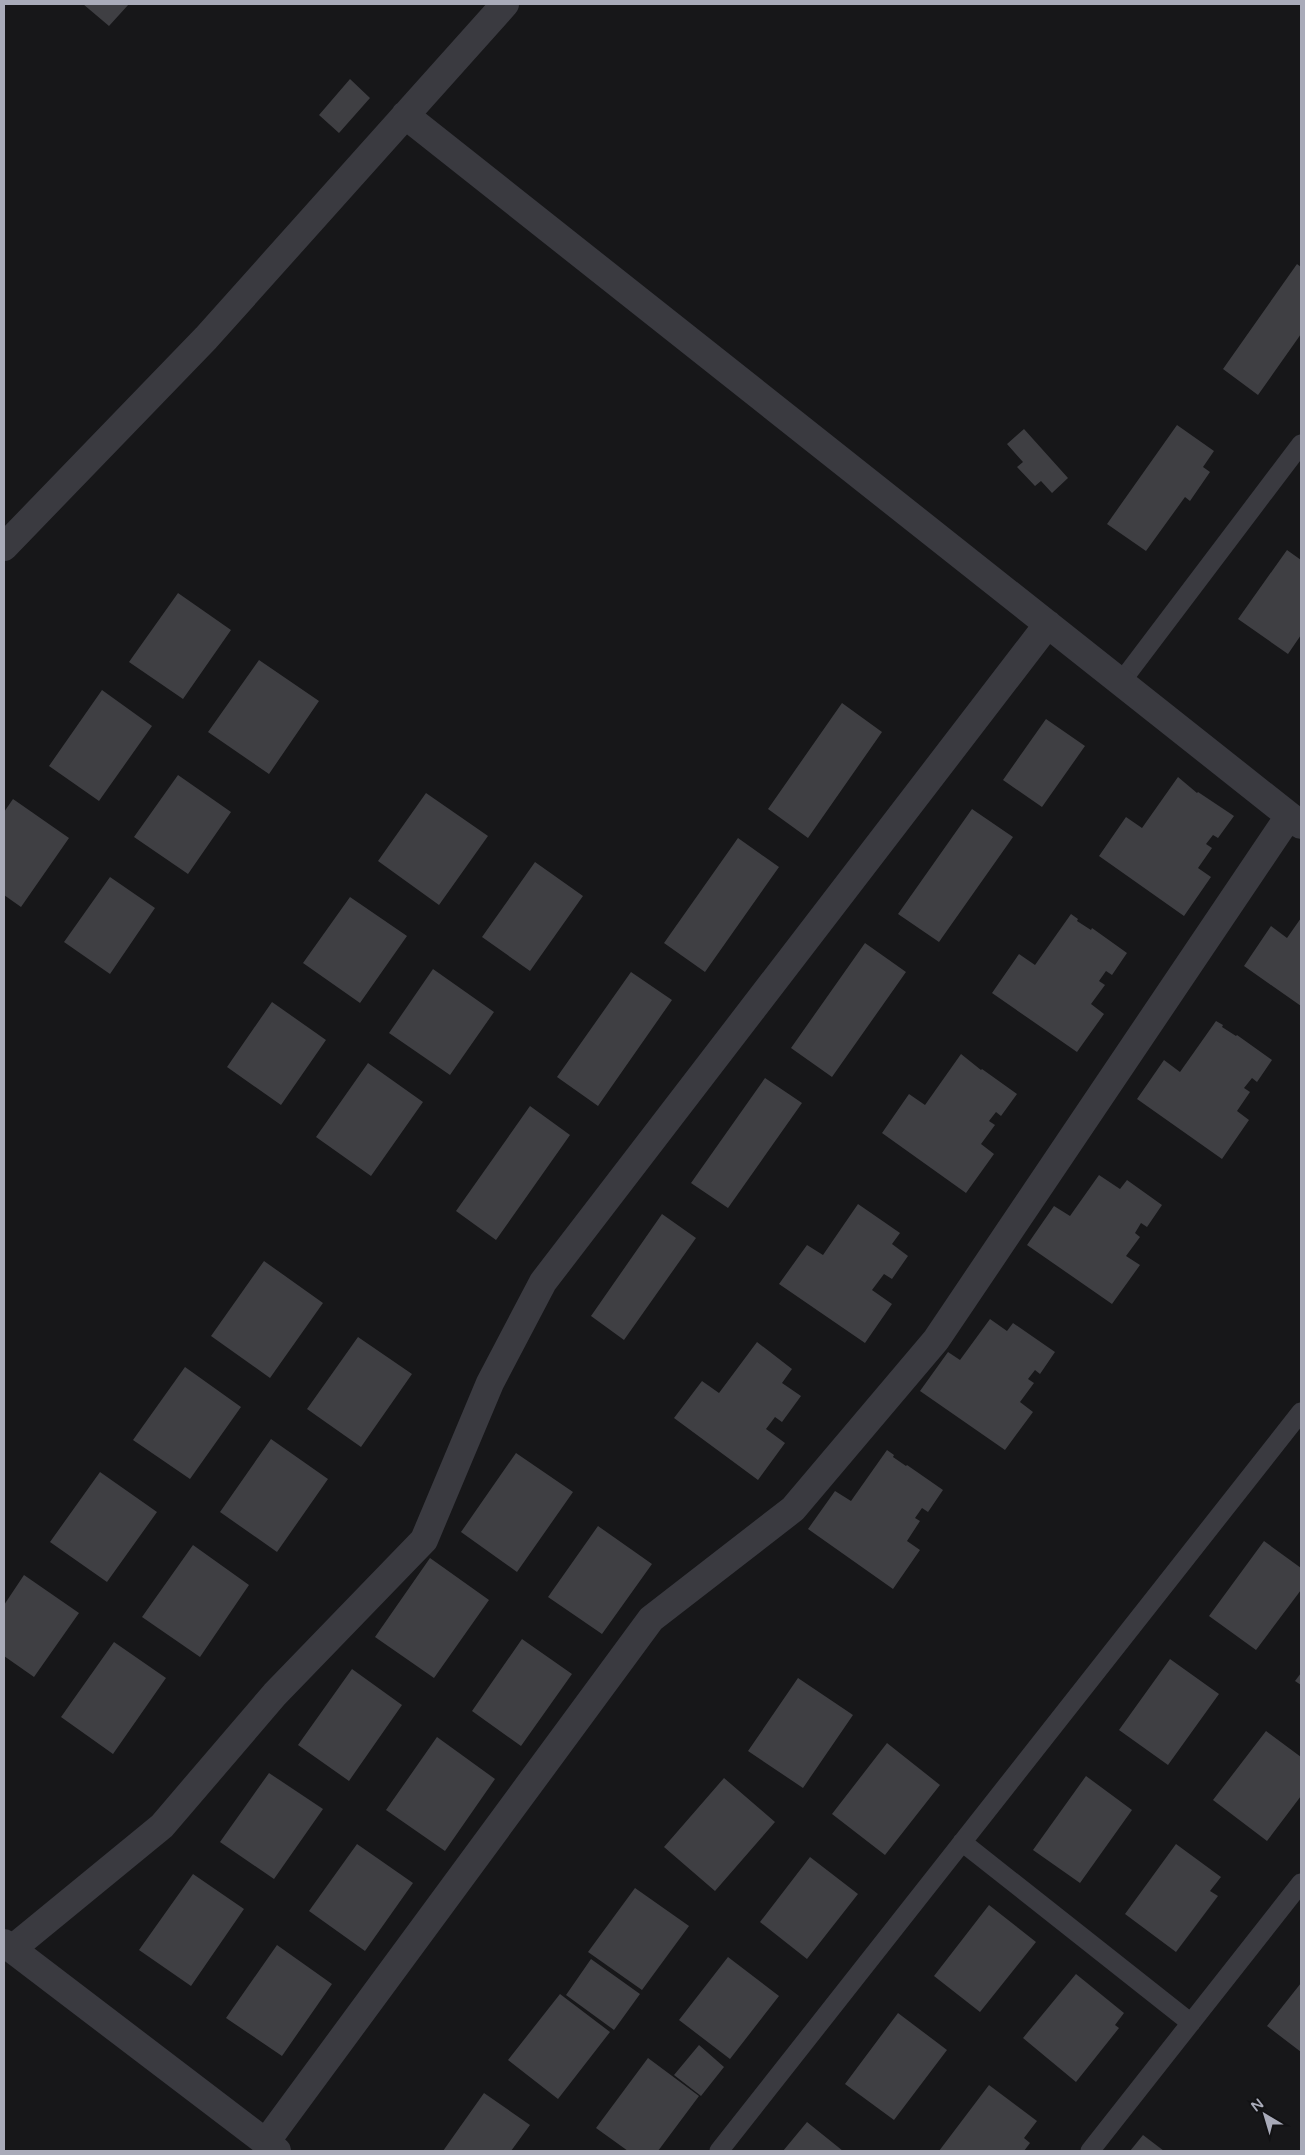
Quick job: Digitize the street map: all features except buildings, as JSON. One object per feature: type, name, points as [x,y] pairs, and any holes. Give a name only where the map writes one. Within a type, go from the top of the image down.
[{"type":"street","points":[[4,547],[206,338],[504,4]]},
{"type":"street","points":[[405,115],[1048,624],[1295,820],[936,1340],[793,1509],[651,1619],[272,2147],[8,1946],[162,1826],[275,1694],[424,1540],[490,1383],[543,1282],[1048,624]]},
{"type":"lane","points":[[1121,682],[1301,444]]},
{"type":"lane","points":[[719,2151],[1301,1412]]},
{"type":"lane","points":[[962,1842],[1190,2024]]},
{"type":"lane","points":[[1090,2151],[1301,1883]]}]
